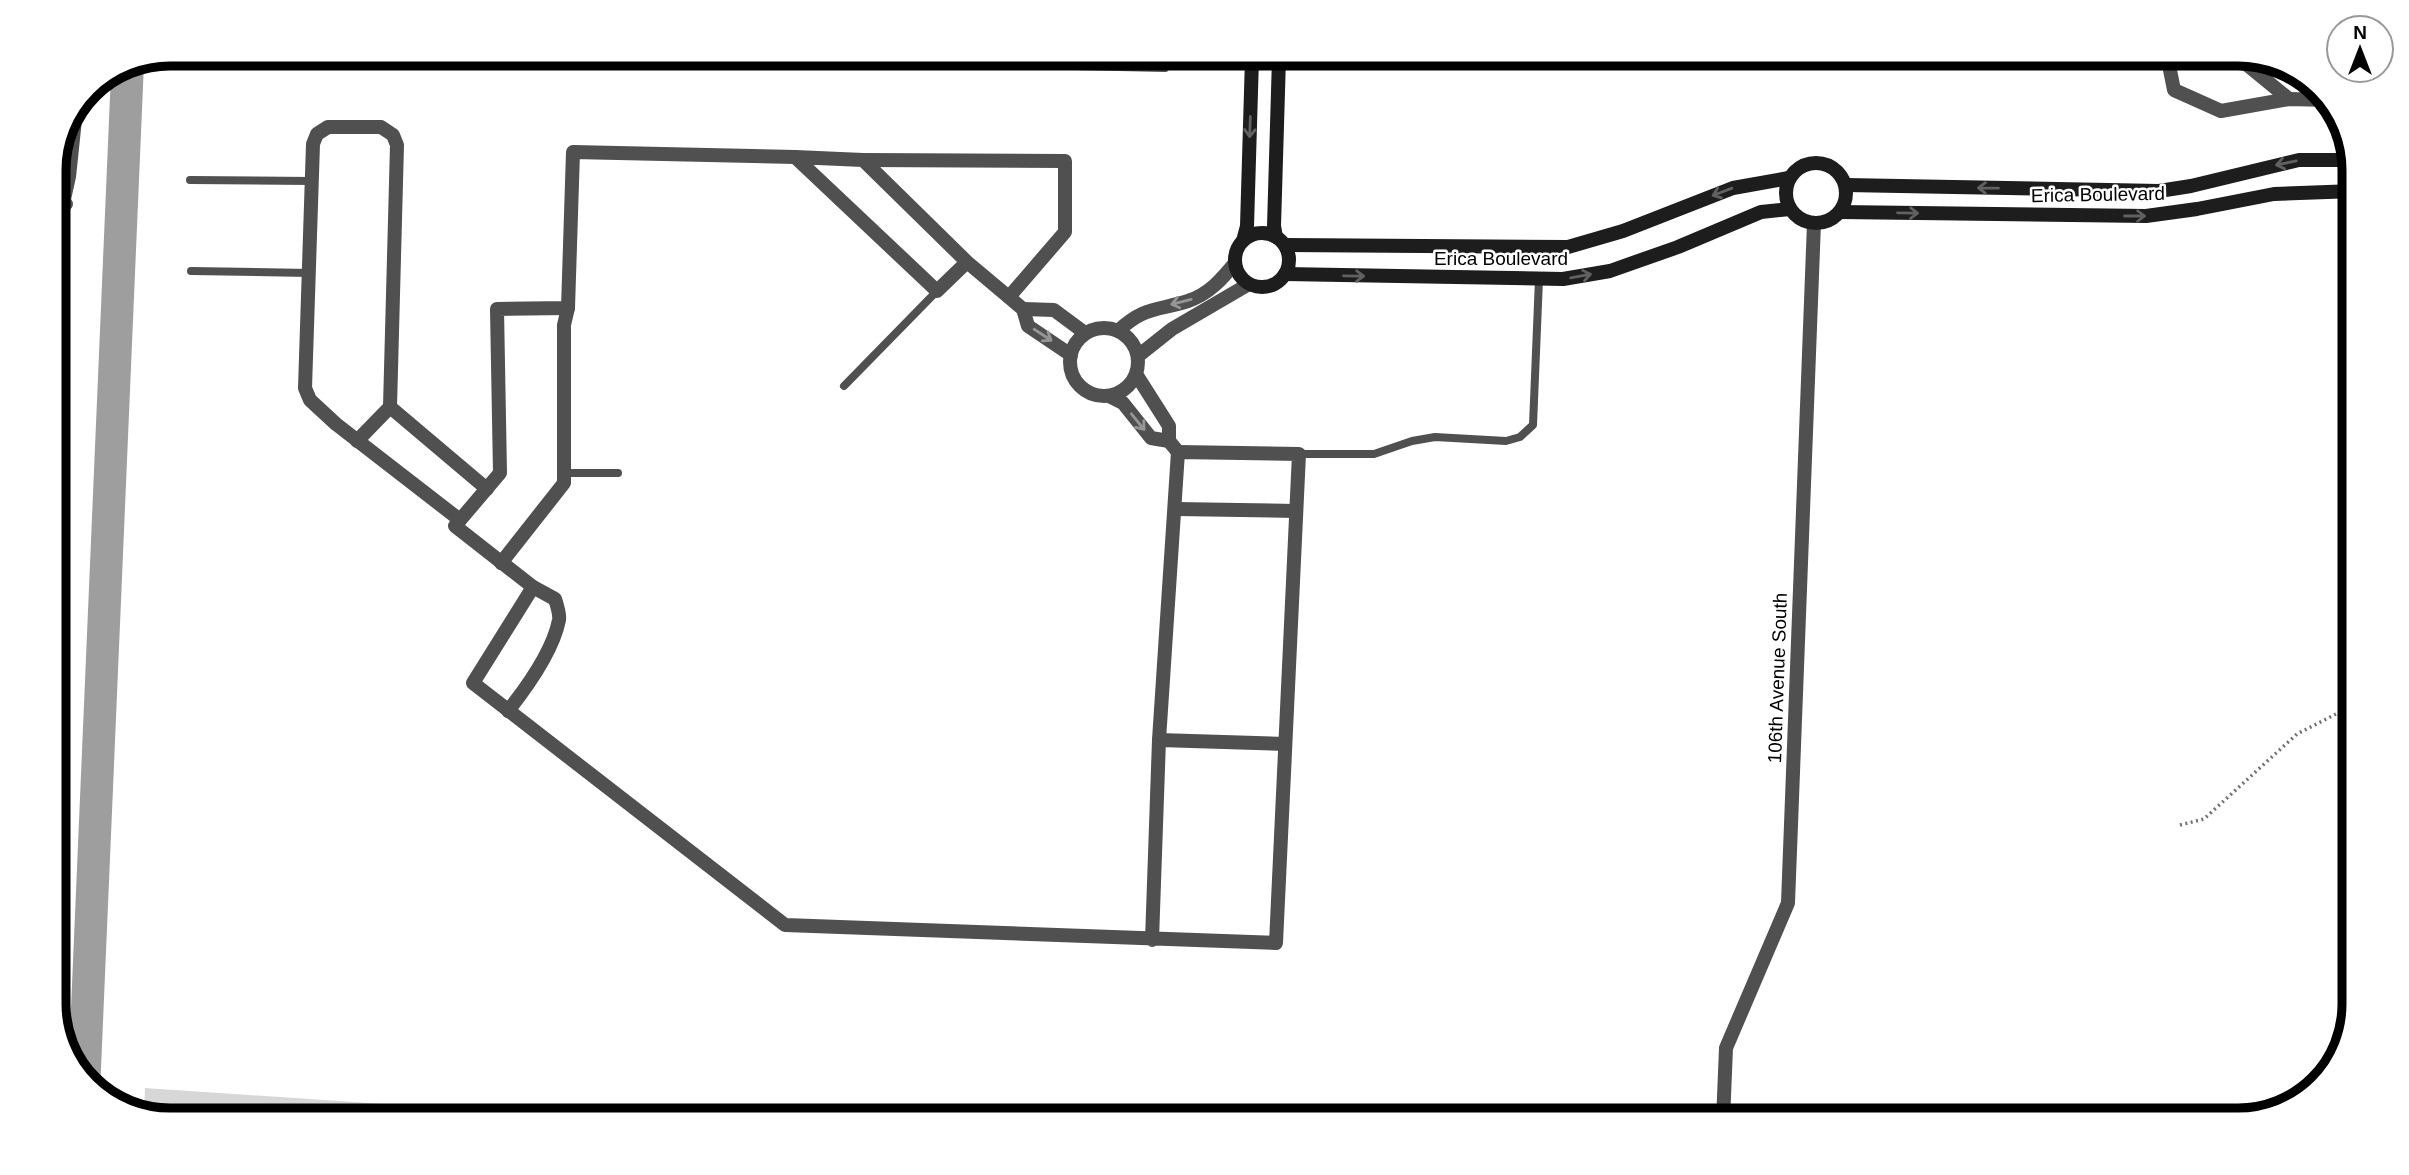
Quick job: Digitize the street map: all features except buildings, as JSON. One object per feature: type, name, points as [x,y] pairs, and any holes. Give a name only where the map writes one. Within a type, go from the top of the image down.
[{"type":"street","points":[[1252,67],[1247,226],[1237,248],[1235,263],[1239,275],[1249,284],[1262,288],[1271,286],[1285,274],[1289,260],[1274,226],[1279,67]]},
{"type":"street","points":[[2170,67],[2174,90],[2221,111],[2289,99],[2315,100]]},
{"type":"street","points":[[2250,67],[2289,99]]},
{"type":"street","points":[[357,441],[390,407],[397,145],[393,135],[381,127],[328,127],[317,134],[313,144],[306,388],[310,400],[357,441],[460,520]]},
{"type":"street","points":[[501,563],[564,483],[564,326],[568,308],[573,152],[863,160],[1065,162],[1065,232],[1009,298]]},
{"type":"street","points":[[795,157],[937,291],[967,262]]},
{"type":"street","points":[[863,160],[967,262],[1023,309],[1028,326],[1071,355]]},
{"type":"street","name":"Erica Boulevard","points":[[1846,184],[2159,191],[2299,160],[2341,160]]},
{"type":"street","points":[[1814,162],[1834,168],[1846,184],[1847,194],[1840,212],[1833,219],[1814,223],[1796,216],[1786,199],[1789,178],[1804,164],[1814,162]]},
{"type":"street","name":"Erica Boulevard","points":[[1281,241],[1568,247],[1623,231],[1733,188],[1789,178]]},
{"type":"street","name":"Erica Boulevard","points":[[1840,212],[2146,216],[2274,194],[2342,191]]},
{"type":"street","name":"Erica Boulevard","points":[[1285,274],[1563,279],[1610,271],[1678,247],[1761,212],[1790,208]]},
{"type":"street","name":"106th Avenue South","points":[[1724,1108],[1726,1048],[1788,903],[1814,223]]},
{"type":"street","points":[[1242,241],[1259,233],[1281,241]]},
{"type":"street","points":[[1118,331],[1131,319],[1143,313],[1160,306],[1189,300],[1208,290],[1221,281],[1235,263]]},
{"type":"street","points":[[1138,356],[1172,329],[1249,284]]},
{"type":"street","points":[[508,711],[527,687],[549,646],[560,618],[555,599],[533,587],[455,526],[500,473],[497,309],[568,308]]},
{"type":"street","points":[[1023,309],[1054,310],[1085,333]]},
{"type":"street","points":[[1096,328],[1118,331],[1135,345],[1138,356],[1136,374],[1129,386],[1109,396],[1097,396],[1087,392],[1072,374],[1071,355],[1077,341],[1096,328]]},
{"type":"street","points":[[1136,374],[1170,426],[1174,446],[1176,509],[1158,740],[1152,940]]},
{"type":"street","points":[[533,587],[473,683],[785,925],[1276,943],[1299,454],[1174,446],[1151,438],[1122,403],[1109,396]]},
{"type":"street","points":[[390,407],[487,489]]},
{"type":"street","points":[[1176,509],[1296,511]]},
{"type":"street","points":[[1158,740],[1285,744]]},
{"type":"lane","points":[[1128,67],[1165,67]]},
{"type":"lane","points":[[67,188],[72,177],[78,124]]},
{"type":"lane","points":[[190,180],[313,181]]},
{"type":"lane","points":[[191,271],[310,273]]},
{"type":"lane","points":[[1299,454],[1374,454],[1412,441],[1435,437],[1506,441],[1520,438],[1532,425],[1539,279]]},
{"type":"lane","points":[[844,386],[937,291]]},
{"type":"lane","points":[[564,473],[618,473]]},
{"type":"path","points":[[2180,825],[2204,819],[2297,734],[2342,709]]},
{"type":"shaded area","points":[[144,71],[100,1081],[84,1062],[70,1030],[110,86],[131,74]]},
{"type":"shaded area","points":[[145,1088],[443,1108],[171,1108],[144,1105]]}]
